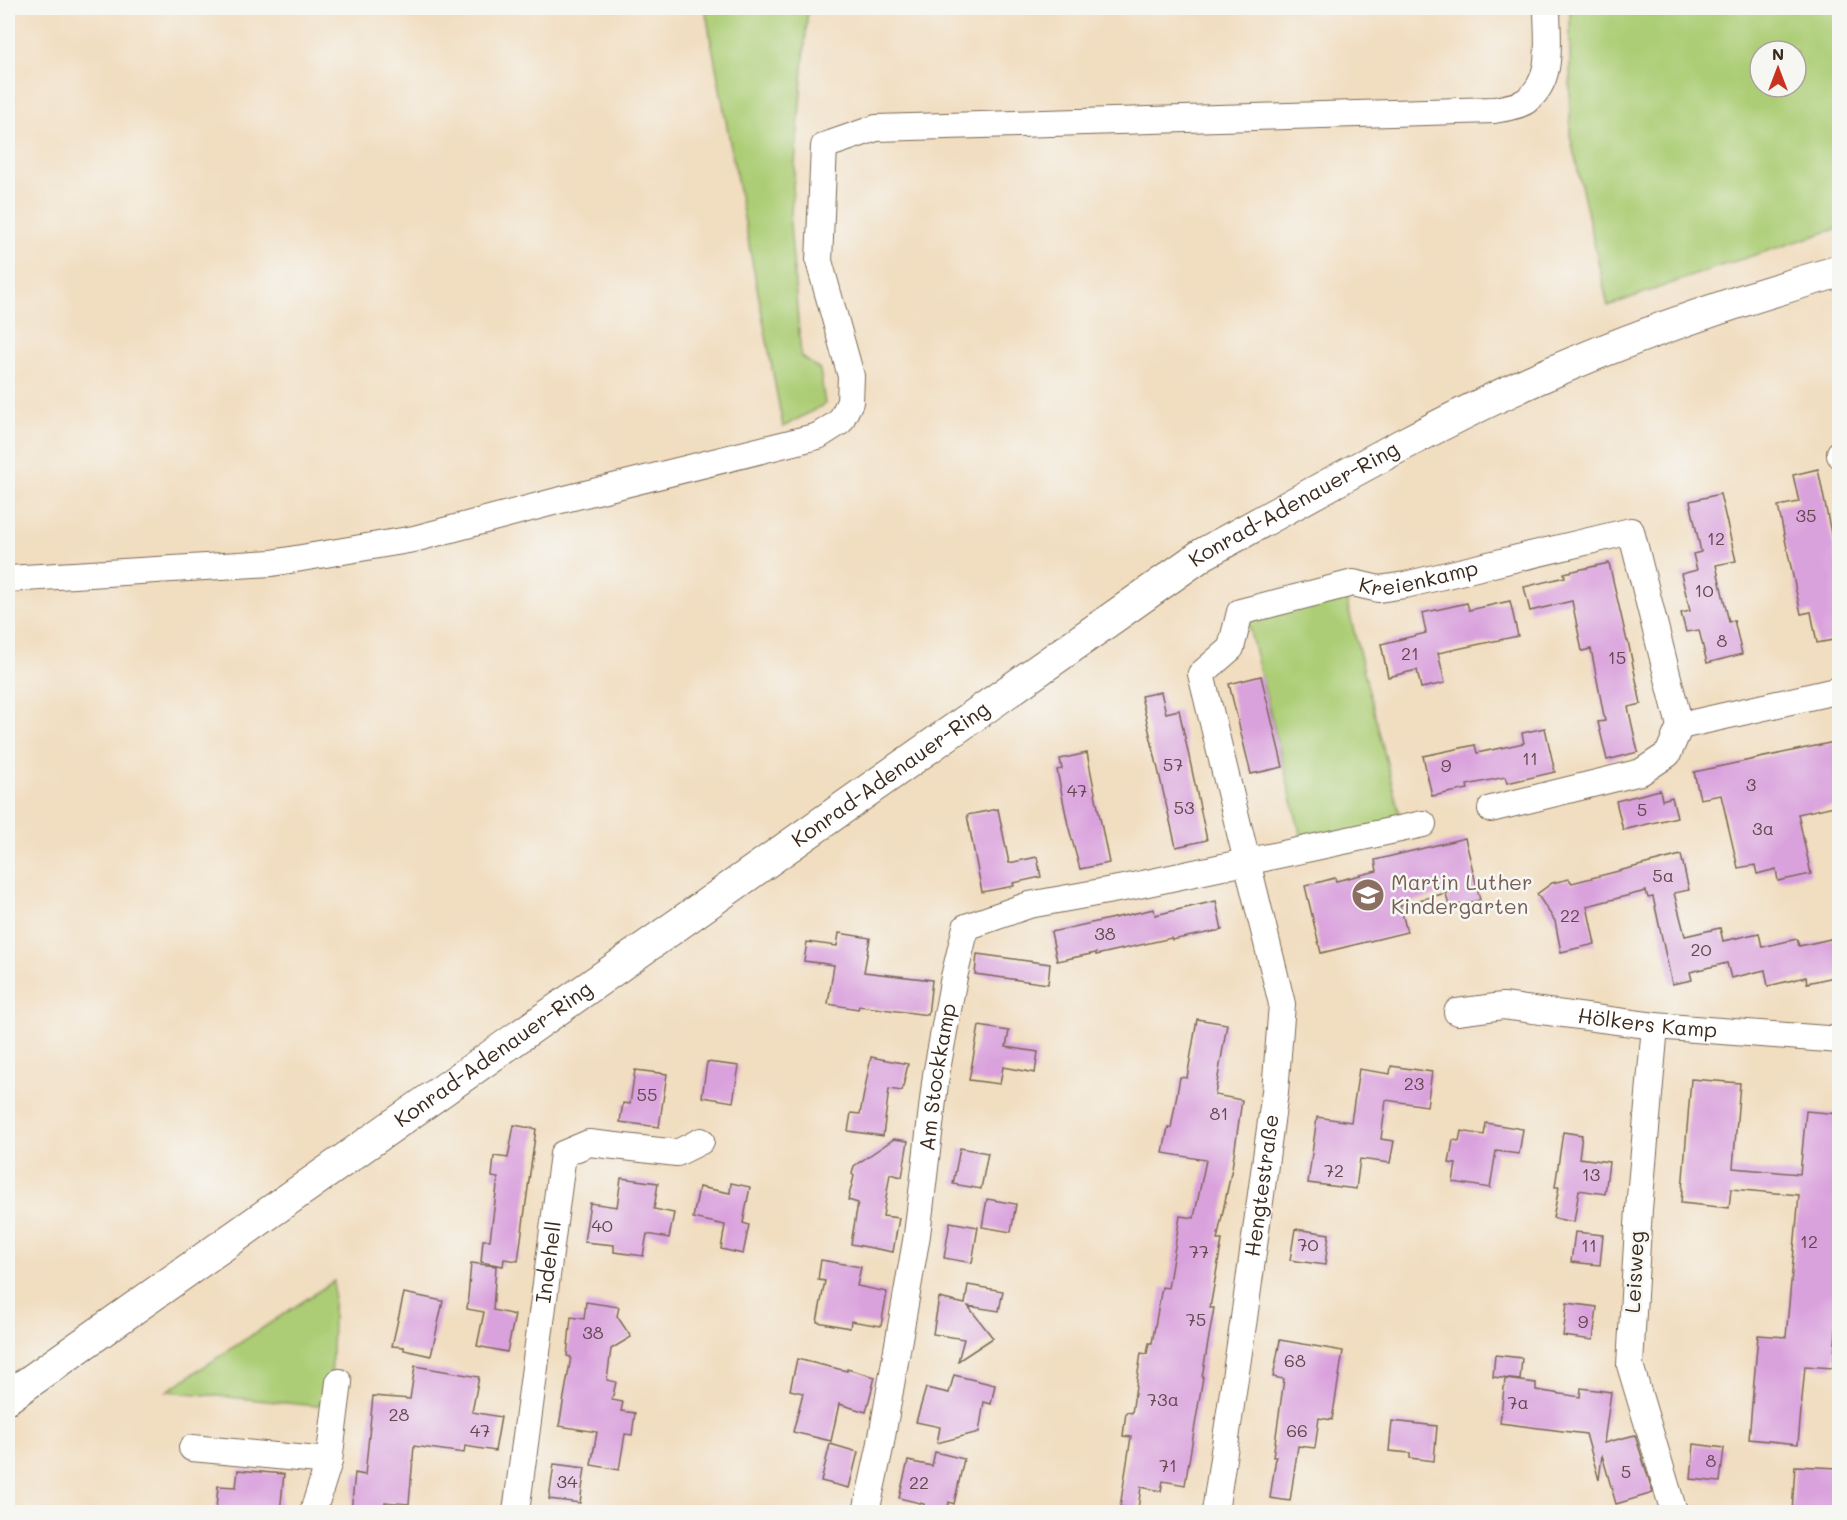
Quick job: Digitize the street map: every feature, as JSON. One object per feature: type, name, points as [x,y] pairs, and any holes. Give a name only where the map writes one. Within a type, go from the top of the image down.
[{"type":"main road","name":"Konrad-Adenauer-Ring","points":[[8,1397],[1203,554],[1399,446],[1537,379],[1711,312],[1780,288],[1839,271]]},
{"type":"street","points":[[8,579],[272,563],[414,539],[818,436],[840,422],[850,402],[851,376],[819,261],[824,146],[876,128],[1494,110],[1525,102],[1541,85],[1547,64],[1547,8]]},
{"type":"street","name":"Kreienkamp","points":[[1246,861],[1201,674],[1232,648],[1239,612],[1353,584],[1379,589],[1405,585],[1631,531],[1680,726]]},
{"type":"street","points":[[1491,809],[1641,772],[1668,754],[1680,726],[1839,690]]},
{"type":"street","points":[[1246,861],[1423,824]]},
{"type":"street","name":"Am Stockkamp","points":[[866,1512],[880,1448],[917,1235],[936,1075],[954,976],[966,927],[1029,905],[1129,887],[1246,861]]},
{"type":"street","name":"Hengtestraße","points":[[1215,1512],[1273,1103],[1282,1004],[1246,861]]},
{"type":"street","name":"Hölkers Kamp","points":[[1457,1012],[1503,1006],[1655,1026],[1839,1040]]},
{"type":"street","name":"Leisweg","points":[[1655,1026],[1639,1209],[1630,1365],[1674,1512]]},
{"type":"street","name":"Indehell","points":[[516,1512],[563,1154],[589,1143],[677,1154],[701,1141]]},
{"type":"street","points":[[312,1512],[329,1461],[339,1382]]},
{"type":"street","points":[[192,1448],[329,1461]]},
{"type":"green space","points":[[705,8],[808,8],[790,224],[801,356],[820,370],[825,404],[783,427]]},
{"type":"green space","points":[[1570,8],[1839,8],[1839,228],[1717,267],[1608,306],[1570,135]]},
{"type":"green space","points":[[1344,591],[1403,828],[1304,849],[1246,615]]},
{"type":"green space","points":[[334,1281],[331,1391],[317,1406],[167,1391]]},
{"type":"building","points":[[1818,469],[1839,573],[1839,639],[1817,643],[1811,612],[1801,614],[1778,506],[1799,502],[1793,475]]},
{"type":"building","points":[[1720,494],[1736,561],[1716,565],[1729,622],[1734,620],[1742,654],[1707,663],[1699,630],[1686,632],[1681,613],[1690,611],[1681,574],[1697,570],[1693,554],[1701,552],[1690,501]]},
{"type":"building","points":[[1609,563],[1641,704],[1628,707],[1638,752],[1607,760],[1598,722],[1605,721],[1591,649],[1582,651],[1572,601],[1530,611],[1524,587],[1565,577],[1564,573]]},
{"type":"building","points":[[1510,601],[1518,636],[1438,653],[1445,683],[1421,688],[1417,670],[1388,677],[1381,644],[1426,633],[1422,613],[1467,603],[1469,610]]},
{"type":"building","points":[[1261,676],[1283,767],[1251,774],[1229,684]]},
{"type":"building","points":[[1161,692],[1166,713],[1179,710],[1207,840],[1176,847],[1141,696]]},
{"type":"building","points":[[1545,728],[1555,772],[1507,783],[1505,777],[1467,785],[1468,789],[1432,796],[1423,756],[1475,745],[1477,753],[1524,743],[1522,733]]},
{"type":"building","points":[[1839,741],[1839,805],[1798,814],[1811,874],[1778,881],[1776,869],[1757,874],[1755,865],[1738,868],[1721,795],[1700,799],[1694,772]]},
{"type":"building","points":[[1087,753],[1109,863],[1080,869],[1057,770],[1062,769],[1060,759]]},
{"type":"building","points":[[1660,790],[1662,800],[1672,797],[1677,817],[1623,830],[1616,801]]},
{"type":"building","points":[[998,809],[1009,863],[1037,857],[1041,877],[1013,883],[1014,886],[982,892],[967,815]]},
{"type":"building","name":"Martin Luther Kindergarten","points":[[1465,838],[1480,900],[1449,907],[1446,893],[1400,905],[1407,932],[1321,953],[1305,886],[1377,871],[1375,860]]},
{"type":"building","points":[[1681,855],[1689,890],[1674,893],[1685,936],[1720,928],[1723,941],[1759,933],[1762,947],[1797,939],[1799,946],[1835,938],[1839,976],[1807,983],[1806,977],[1768,986],[1765,970],[1731,978],[1727,963],[1690,972],[1692,980],[1672,984],[1653,897],[1648,898],[1646,891],[1587,906],[1595,944],[1561,952],[1555,921],[1537,894],[1552,883],[1569,879],[1572,883]]},
{"type":"building","points":[[1216,901],[1222,930],[1057,961],[1051,932],[1154,909],[1155,915]]},
{"type":"building","points":[[839,933],[870,938],[864,972],[932,980],[928,1015],[828,1004],[834,965],[804,961],[807,942],[837,946]]},
{"type":"building","points":[[977,954],[1050,964],[1048,984],[975,974]]},
{"type":"building","points":[[1197,1019],[1227,1024],[1215,1095],[1242,1100],[1232,1168],[1217,1240],[1222,1240],[1210,1308],[1214,1308],[1185,1485],[1163,1481],[1161,1491],[1141,1487],[1138,1509],[1120,1507],[1131,1437],[1123,1436],[1126,1412],[1132,1413],[1141,1353],[1147,1354],[1149,1343],[1152,1343],[1162,1287],[1168,1288],[1180,1216],[1194,1218],[1206,1160],[1163,1153],[1168,1127],[1171,1128],[1180,1077],[1187,1078]]},
{"type":"building","points":[[979,1026],[1009,1031],[1006,1047],[1038,1052],[1035,1073],[1003,1067],[1000,1084],[969,1080]]},
{"type":"building","points":[[871,1057],[908,1064],[902,1091],[889,1089],[883,1136],[848,1131],[851,1113],[860,1114]]},
{"type":"building","points":[[707,1062],[739,1066],[733,1102],[702,1097]]},
{"type":"building","points":[[1391,1066],[1432,1072],[1427,1106],[1386,1100],[1381,1139],[1394,1141],[1390,1163],[1360,1159],[1356,1189],[1308,1183],[1317,1117],[1351,1122],[1359,1069],[1390,1074]]},
{"type":"building","points":[[635,1070],[667,1074],[659,1127],[620,1122],[623,1103],[630,1104]]},
{"type":"building","points":[[1691,1079],[1740,1083],[1733,1168],[1800,1174],[1806,1111],[1839,1114],[1839,1294],[1833,1368],[1805,1366],[1798,1444],[1749,1439],[1758,1335],[1786,1337],[1799,1195],[1731,1189],[1729,1208],[1681,1203]]},
{"type":"building","points":[[1486,1123],[1523,1129],[1519,1154],[1496,1151],[1490,1188],[1453,1182],[1456,1164],[1449,1163],[1453,1140],[1459,1141],[1461,1131],[1484,1135]]},
{"type":"building","points":[[514,1125],[536,1129],[518,1261],[504,1259],[503,1266],[481,1262],[483,1240],[490,1240],[498,1178],[492,1177],[494,1156],[508,1158]]},
{"type":"building","points":[[1563,1132],[1582,1135],[1579,1158],[1609,1162],[1605,1194],[1579,1190],[1574,1222],[1553,1218],[1559,1187],[1555,1187]]},
{"type":"building","points":[[894,1139],[908,1141],[902,1177],[890,1174],[883,1216],[899,1218],[893,1252],[851,1244],[858,1203],[848,1200],[854,1166]]},
{"type":"building","points":[[960,1148],[988,1153],[981,1189],[953,1184]]},
{"type":"building","points":[[621,1178],[658,1183],[654,1209],[674,1213],[669,1238],[647,1234],[643,1256],[614,1252],[614,1245],[584,1242],[590,1203],[617,1207]]},
{"type":"building","points":[[731,1183],[750,1187],[743,1223],[749,1225],[743,1254],[721,1249],[725,1225],[693,1218],[699,1187],[730,1193]]},
{"type":"building","points":[[987,1199],[1016,1204],[1011,1232],[982,1227]]},
{"type":"building","points":[[950,1222],[978,1227],[972,1263],[944,1258]]},
{"type":"building","points":[[1295,1229],[1329,1234],[1325,1265],[1290,1260]]},
{"type":"building","points":[[1575,1232],[1603,1235],[1600,1265],[1571,1262]]},
{"type":"building","points":[[821,1260],[861,1267],[857,1286],[887,1292],[881,1326],[851,1321],[850,1328],[817,1322],[825,1281],[818,1280]]},
{"type":"building","points":[[471,1263],[496,1266],[493,1310],[515,1315],[507,1352],[477,1346],[484,1312],[467,1309]]},
{"type":"building","points":[[968,1285],[1003,1291],[999,1311],[968,1306],[993,1338],[958,1361],[964,1339],[933,1334],[939,1298],[965,1304]]},
{"type":"building","points":[[404,1293],[443,1301],[431,1356],[404,1350],[404,1347],[392,1346]]},
{"type":"building","points":[[586,1302],[619,1307],[617,1316],[631,1337],[611,1349],[607,1380],[616,1382],[612,1400],[623,1402],[621,1411],[635,1413],[632,1435],[625,1434],[619,1470],[591,1465],[597,1432],[559,1426],[571,1357],[567,1356],[571,1317],[584,1319]]},
{"type":"building","points":[[1567,1303],[1597,1307],[1593,1340],[1563,1336]]},
{"type":"building","points":[[1280,1340],[1343,1351],[1332,1420],[1319,1418],[1315,1448],[1298,1446],[1290,1501],[1270,1498],[1276,1457],[1273,1457],[1284,1379],[1273,1377]]},
{"type":"building","points":[[1495,1355],[1522,1358],[1520,1380],[1493,1377]]},
{"type":"building","points":[[797,1359],[875,1377],[866,1412],[839,1404],[831,1441],[793,1432],[803,1393],[790,1390]]},
{"type":"building","points":[[415,1366],[479,1377],[472,1412],[501,1417],[495,1451],[465,1446],[464,1453],[414,1446],[409,1504],[385,1502],[384,1512],[351,1512],[355,1473],[365,1475],[373,1396],[410,1399]]},
{"type":"building","points":[[954,1375],[995,1385],[991,1404],[984,1402],[979,1432],[937,1443],[940,1427],[916,1422],[926,1388],[949,1393]]},
{"type":"building","points":[[1505,1379],[1536,1383],[1536,1390],[1580,1397],[1581,1388],[1611,1392],[1604,1443],[1635,1435],[1653,1493],[1616,1504],[1602,1455],[1599,1480],[1586,1434],[1500,1423]]},
{"type":"building","points":[[1392,1421],[1437,1426],[1434,1461],[1410,1458],[1410,1453],[1389,1451]]},
{"type":"building","points":[[830,1444],[858,1452],[849,1488],[821,1481]]},
{"type":"building","points":[[1694,1444],[1724,1448],[1720,1482],[1691,1479]]},
{"type":"building","points":[[935,1452],[964,1459],[954,1504],[949,1502],[947,1512],[922,1512],[924,1504],[899,1498],[908,1461],[932,1466]]},
{"type":"building","points":[[554,1464],[585,1468],[580,1503],[549,1499]]},
{"type":"building","points":[[1795,1466],[1839,1468],[1839,1512],[1792,1512]]},
{"type":"building","points":[[238,1470],[284,1474],[280,1512],[226,1512],[226,1510],[216,1509],[218,1486],[236,1487]]},
{"type":"place","name":"Martin Luther Kindergarten","points":[[1368,895]]}]
